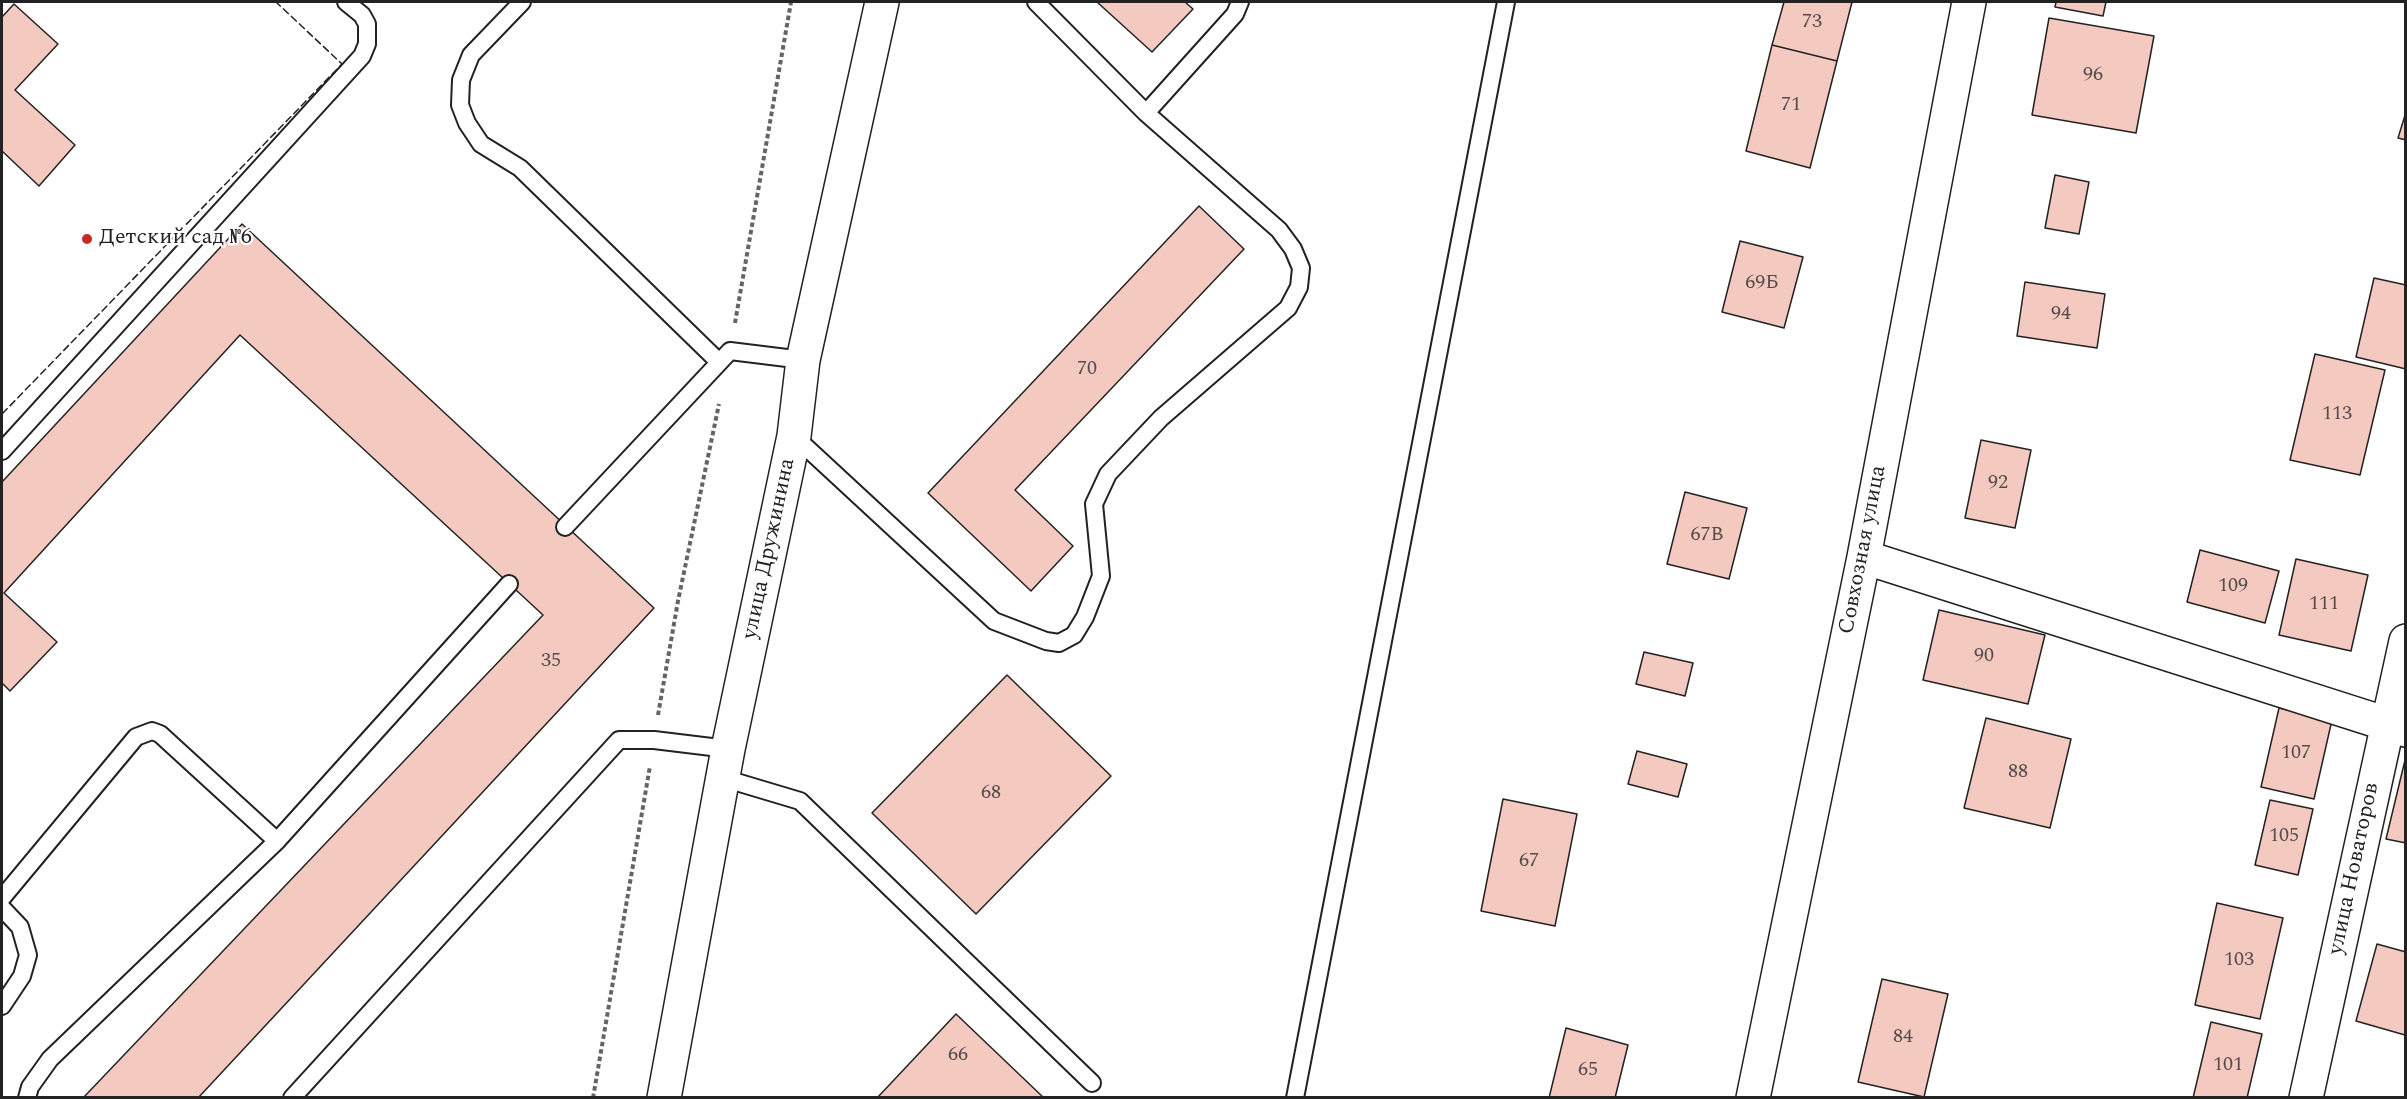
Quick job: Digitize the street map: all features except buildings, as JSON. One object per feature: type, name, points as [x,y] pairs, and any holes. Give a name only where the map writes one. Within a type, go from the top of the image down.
[{"type":"street","name":"улица Дружинина","points":[[664,1098],[725,763],[794,436],[803,360],[882,2]]},
{"type":"street","name":"Совхозная улица","points":[[1753,1098],[1864,557],[1969,2]]},
{"type":"street","points":[[1864,557],[2396,728]]},
{"type":"street","name":"улица Новаторов","points":[[2306,1098],[2396,728],[2406,641]]},
{"type":"lane","points":[[2,451],[362,56],[367,44],[367,24],[362,15],[346,2]]},
{"type":"lane","points":[[522,2],[471,55],[461,80],[459,105],[467,123],[481,144],[520,168],[725,356],[803,360]]},
{"type":"lane","points":[[794,436],[994,621],[1046,641],[1059,643],[1074,635],[1085,617],[1101,576],[1094,504],[1108,474],[1161,418],[1288,308],[1299,287],[1301,268],[1293,249],[1279,230],[1146,113],[1036,2]]},
{"type":"lane","points":[[1146,113],[1234,14],[1240,2]]},
{"type":"lane","points":[[1295,1098],[1506,2]]},
{"type":"lane","points":[[565,527],[725,356]]},
{"type":"lane","points":[[27,1098],[30,1087],[50,1059],[277,841],[509,584]]},
{"type":"lane","points":[[2,898],[136,738],[152,731],[160,734],[277,841]]},
{"type":"lane","points":[[292,1098],[619,740],[654,740],[725,763],[800,801],[1092,1083]]},
{"type":"lane","points":[[2,908],[20,927],[28,955],[22,976],[2,1006]]},
{"type":"path","points":[[594,1098],[678,601],[791,2]]},
{"type":"fence","points":[[2,414],[342,64],[276,2]]},
{"type":"place","name":"Детский сад №6","points":[[87,239]]}]
